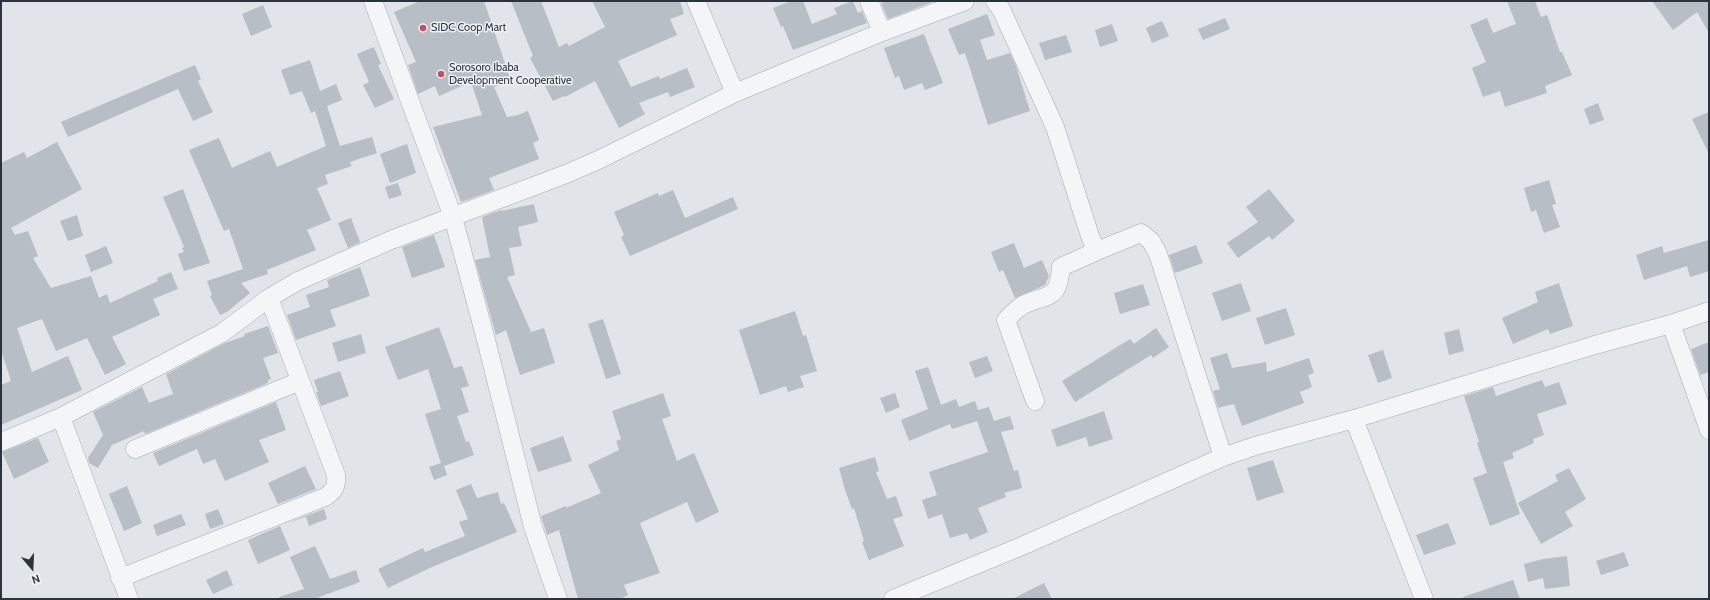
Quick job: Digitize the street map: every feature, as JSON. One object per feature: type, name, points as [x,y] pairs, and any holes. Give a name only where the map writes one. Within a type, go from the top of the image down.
[{"type":"street","points":[[373,1],[453,217],[485,336],[533,527],[558,599]]},
{"type":"street","points":[[696,1],[735,93]]},
{"type":"street","points":[[869,1],[882,32]]},
{"type":"street","points":[[1,442],[61,417],[222,333],[269,298],[298,281],[391,240],[596,161],[735,93],[882,32],[964,1]]},
{"type":"street","points":[[995,1],[1001,9],[1055,128],[1091,238],[1097,251]]},
{"type":"street","points":[[1035,401],[1006,320],[1023,305],[1052,294],[1060,283],[1061,267],[1141,233],[1151,241],[1158,254],[1223,457]]},
{"type":"street","points":[[120,578],[325,497],[335,489],[337,483],[336,475],[269,298]]},
{"type":"street","points":[[893,599],[1022,546],[1223,457],[1255,446],[1354,419],[1595,345],[1671,324],[1709,311]]},
{"type":"street","points":[[1671,324],[1709,430]]},
{"type":"street","points":[[135,449],[300,381]]},
{"type":"street","points":[[61,417],[129,599]]},
{"type":"street","points":[[1354,419],[1424,599]]},
{"type":"building","points":[[420,1],[484,1],[511,81],[494,87],[507,117],[528,111],[539,140],[533,143],[539,159],[489,178],[494,190],[461,202],[433,127],[482,115],[471,82],[439,96],[435,86],[418,94],[408,65],[416,62],[394,12]]},
{"type":"building","points":[[511,1],[541,1],[559,47],[567,43],[569,46],[605,27],[592,1],[680,1],[684,14],[670,19],[677,35],[618,61],[631,87],[659,76],[660,79],[687,68],[695,87],[670,97],[668,92],[639,103],[645,114],[619,128],[595,81],[565,97],[564,96],[553,101],[530,58],[533,56]]},
{"type":"building","points":[[791,1],[803,1],[812,24],[837,14],[834,8],[853,1],[858,13],[862,11],[867,23],[793,50],[783,26],[781,27],[773,8]]},
{"type":"building","points":[[887,1],[935,1],[888,19],[881,3]]},
{"type":"building","points":[[1507,1],[1535,1],[1541,17],[1547,15],[1560,52],[1562,52],[1572,75],[1545,86],[1547,93],[1505,107],[1500,91],[1483,97],[1472,68],[1486,62],[1470,25],[1487,18],[1493,33],[1516,24]]},
{"type":"building","points":[[1652,1],[1709,1],[1709,33],[1697,12],[1673,30]]},
{"type":"building","points":[[263,5],[272,27],[251,36],[242,14]]},
{"type":"building","points":[[987,14],[995,35],[980,40],[987,60],[1010,53],[1016,66],[1030,111],[988,125],[965,53],[959,55],[948,29]]},
{"type":"building","points":[[1225,18],[1230,29],[1203,40],[1198,29]]},
{"type":"building","points":[[1162,21],[1169,36],[1152,43],[1146,28]]},
{"type":"building","points":[[1112,24],[1118,41],[1100,47],[1095,30]]},
{"type":"building","points":[[924,34],[943,83],[925,90],[922,83],[904,90],[899,76],[895,78],[884,48]]},
{"type":"building","points":[[1066,35],[1072,52],[1045,60],[1039,43]]},
{"type":"building","points":[[374,47],[381,64],[378,65],[394,99],[375,108],[363,85],[369,82],[357,54]]},
{"type":"building","points":[[310,60],[320,91],[336,84],[342,100],[327,106],[340,146],[372,137],[377,153],[350,162],[352,166],[325,175],[328,184],[317,188],[331,220],[307,230],[316,250],[267,270],[268,274],[241,283],[250,293],[227,312],[220,315],[210,296],[212,295],[207,281],[243,269],[229,229],[224,231],[189,150],[219,138],[232,168],[270,151],[277,167],[326,146],[315,111],[311,113],[302,91],[290,95],[281,70]]},
{"type":"building","points":[[195,65],[201,79],[198,81],[213,112],[193,121],[178,89],[68,137],[61,122]]},
{"type":"building","points":[[1598,103],[1604,120],[1590,125],[1584,109]]},
{"type":"building","points":[[1709,112],[1709,154],[1692,119]]},
{"type":"building","points":[[57,142],[82,189],[11,228],[15,235],[28,231],[38,256],[33,258],[51,288],[91,276],[99,298],[107,294],[110,303],[158,281],[157,278],[171,272],[178,289],[153,299],[160,315],[112,337],[126,364],[105,375],[87,338],[56,351],[42,319],[17,328],[32,372],[68,356],[82,390],[1,425],[1,385],[11,381],[1,350],[1,163],[24,152],[27,158]]},
{"type":"building","points":[[407,144],[416,173],[390,183],[380,154]]},
{"type":"building","points":[[1549,180],[1556,204],[1552,205],[1560,227],[1544,233],[1536,210],[1531,212],[1524,188]]},
{"type":"building","points":[[398,183],[402,195],[389,199],[385,187]]},
{"type":"building","points":[[183,189],[210,263],[184,271],[178,254],[184,252],[182,248],[184,247],[163,197]]},
{"type":"building","points":[[1269,189],[1295,221],[1272,240],[1269,236],[1238,258],[1227,243],[1258,222],[1246,207]]},
{"type":"building","points":[[673,190],[685,218],[733,197],[738,209],[630,256],[621,237],[624,235],[614,212],[658,193],[659,196]]},
{"type":"building","points":[[534,204],[538,222],[518,227],[522,246],[509,248],[515,275],[507,277],[531,332],[544,328],[555,363],[520,375],[506,330],[496,335],[475,260],[490,257],[482,217],[501,210]]},
{"type":"building","points":[[77,215],[83,236],[68,241],[60,221]]},
{"type":"building","points":[[351,218],[360,242],[348,248],[338,223]]},
{"type":"building","points":[[434,235],[445,267],[412,278],[402,247]]},
{"type":"building","points":[[1709,240],[1709,271],[1690,277],[1687,266],[1644,280],[1636,255],[1662,246],[1664,253]]},
{"type":"building","points":[[1014,243],[1024,268],[1042,260],[1049,276],[1045,285],[1015,298],[1003,270],[999,272],[991,252]]},
{"type":"building","points":[[1196,245],[1203,263],[1175,273],[1169,255]]},
{"type":"building","points":[[106,246],[113,263],[91,272],[85,255]]},
{"type":"building","points":[[360,267],[370,296],[330,310],[336,326],[296,340],[287,315],[310,307],[306,295],[329,287],[327,280]]},
{"type":"building","points":[[1241,283],[1251,311],[1222,321],[1212,293]]},
{"type":"building","points":[[1559,283],[1573,326],[1550,334],[1548,329],[1513,344],[1502,318],[1538,302],[1535,292]]},
{"type":"building","points":[[1143,284],[1150,305],[1120,314],[1114,293]]},
{"type":"building","points":[[1286,308],[1295,335],[1265,345],[1256,318]]},
{"type":"building","points":[[795,311],[803,336],[806,335],[817,371],[800,376],[804,387],[788,392],[786,386],[760,395],[739,330]]},
{"type":"building","points":[[603,319],[621,374],[606,379],[588,324]]},
{"type":"building","points":[[268,326],[278,353],[263,358],[271,379],[268,380],[268,383],[145,434],[144,431],[112,445],[98,468],[89,463],[88,458],[103,435],[93,412],[142,387],[149,403],[173,394],[166,374],[225,343],[245,336],[244,334]]},
{"type":"building","points":[[439,327],[454,368],[462,366],[469,386],[461,388],[469,412],[457,416],[466,442],[469,441],[474,455],[444,466],[447,475],[434,480],[429,467],[441,463],[425,414],[441,409],[428,369],[398,380],[385,347]]},
{"type":"building","points":[[1156,328],[1169,347],[1153,358],[1151,355],[1075,402],[1062,381],[1130,339],[1134,344]]},
{"type":"building","points":[[1459,329],[1464,351],[1449,355],[1444,333]]},
{"type":"building","points":[[361,334],[366,353],[338,362],[332,343]]},
{"type":"building","points":[[1709,342],[1709,372],[1700,375],[1691,349]]},
{"type":"building","points":[[1383,350],[1392,378],[1378,383],[1368,355]]},
{"type":"building","points":[[1227,353],[1232,368],[1266,362],[1267,372],[1309,358],[1314,373],[1308,375],[1312,387],[1300,392],[1304,403],[1242,426],[1234,404],[1218,408],[1213,391],[1220,389],[1210,358]]},
{"type":"building","points":[[987,356],[993,371],[975,378],[969,362]]},
{"type":"building","points":[[928,367],[941,405],[956,399],[959,407],[975,401],[978,410],[989,407],[994,421],[1010,416],[1014,429],[1001,432],[1014,471],[1018,470],[1022,488],[1004,493],[1006,497],[978,508],[988,532],[970,540],[967,533],[950,538],[942,514],[928,519],[922,500],[937,495],[929,472],[988,452],[977,421],[952,429],[950,424],[909,441],[901,420],[928,409],[915,371]]},
{"type":"building","points":[[340,371],[349,396],[321,406],[314,380]]},
{"type":"building","points":[[1542,380],[1545,387],[1559,382],[1567,404],[1537,414],[1544,435],[1533,439],[1534,443],[1512,453],[1514,458],[1503,462],[1520,514],[1490,526],[1473,478],[1487,473],[1477,443],[1479,442],[1464,396],[1493,387],[1496,396]]},
{"type":"building","points":[[663,393],[671,416],[662,419],[677,461],[694,453],[719,512],[696,523],[687,502],[640,523],[660,573],[624,585],[628,595],[620,599],[578,599],[559,530],[547,535],[541,516],[566,506],[566,508],[601,493],[588,465],[619,450],[616,441],[621,439],[612,411]]},
{"type":"building","points":[[895,393],[900,407],[886,413],[880,398]]},
{"type":"building","points":[[276,402],[286,430],[259,440],[269,462],[225,481],[215,459],[203,464],[197,449],[159,466],[153,453]]},
{"type":"building","points":[[1104,411],[1113,439],[1089,447],[1086,437],[1057,447],[1051,430]]},
{"type":"building","points":[[563,436],[572,461],[538,472],[530,448]]},
{"type":"building","points":[[38,438],[49,462],[14,479],[2,452]]},
{"type":"building","points":[[875,457],[879,471],[876,472],[887,499],[896,496],[903,516],[893,519],[904,546],[869,560],[862,542],[864,541],[854,508],[852,509],[839,468]]},
{"type":"building","points":[[1273,460],[1284,492],[1257,501],[1247,468]]},
{"type":"building","points":[[305,466],[316,489],[278,504],[268,483]]},
{"type":"building","points":[[1569,468],[1586,499],[1565,512],[1573,526],[1541,544],[1518,503],[1558,481],[1555,475]]},
{"type":"building","points":[[471,484],[477,498],[498,492],[501,504],[504,503],[517,532],[432,567],[388,588],[378,569],[423,548],[425,552],[465,536],[459,522],[468,519],[456,490]]},
{"type":"building","points":[[127,486],[142,523],[124,531],[109,494]]},
{"type":"building","points":[[218,509],[224,524],[210,529],[205,514]]},
{"type":"building","points":[[324,509],[327,519],[309,526],[306,517],[287,523]]},
{"type":"building","points":[[181,514],[186,525],[157,536],[153,525]]},
{"type":"building","points":[[1448,523],[1456,544],[1424,555],[1416,535]]},
{"type":"building","points":[[280,526],[290,550],[258,564],[248,540]]},
{"type":"building","points":[[315,546],[330,579],[356,570],[360,582],[314,599],[280,599],[279,597],[304,589],[290,557]]},
{"type":"building","points":[[1624,552],[1629,566],[1601,575],[1596,561]]},
{"type":"building","points":[[1567,556],[1570,586],[1545,589],[1543,578],[1528,582],[1524,564],[1543,559]]},
{"type":"building","points":[[227,570],[233,585],[213,594],[206,580]]},
{"type":"building","points":[[1513,580],[1520,599],[1463,599],[1463,597]]},
{"type":"building","points":[[1044,583],[1052,599],[1012,599]]},
{"type":"place","name":"SIDC Coop Mart","points":[[423,28]]},
{"type":"place","name":"Sorosoro Ibaba Development Cooperative","points":[[441,74]]}]
